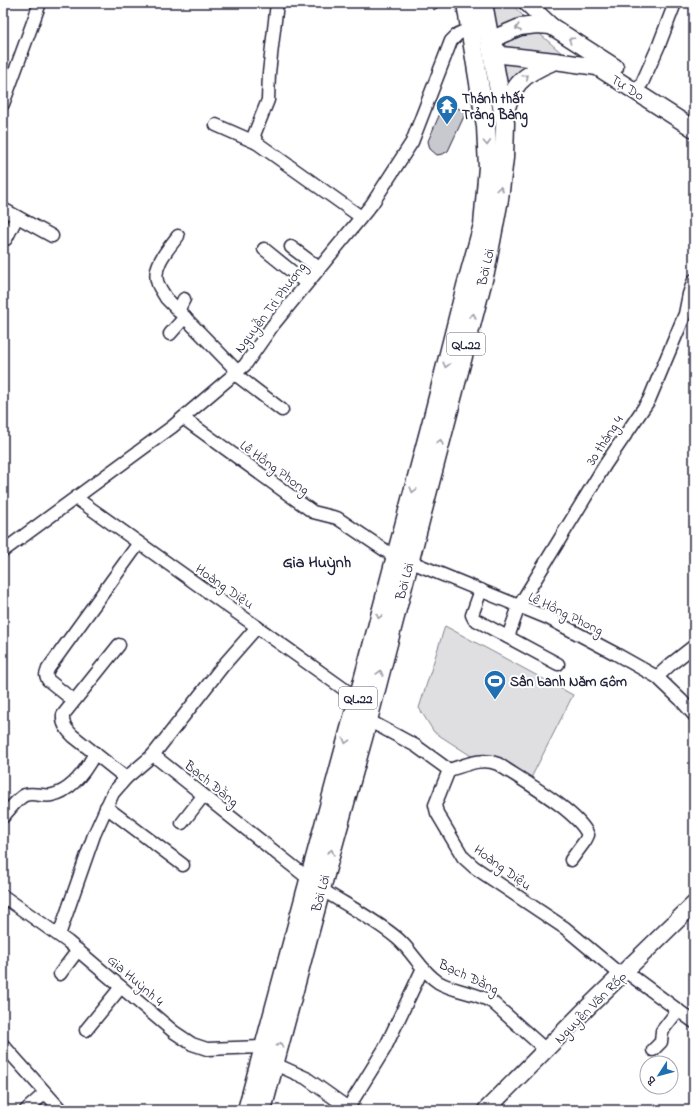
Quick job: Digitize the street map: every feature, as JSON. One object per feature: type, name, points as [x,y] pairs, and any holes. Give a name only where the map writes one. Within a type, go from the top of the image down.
[{"type":"highway","name":"QL.22","points":[[466,3],[479,26],[489,50]]},
{"type":"highway","name":"QL.22","points":[[479,26],[483,3]]},
{"type":"highway","name":"Bời Lời","points":[[262,1110],[275,1064],[358,699],[402,559],[486,268],[499,199],[504,158],[505,123],[489,50]]},
{"type":"highway","name":"Bời Lời","points":[[247,1110],[263,1048],[368,720],[434,413],[483,225],[488,167],[487,133],[489,50]]},
{"type":"main road","points":[[527,3],[551,26],[592,53],[639,88],[694,117]]},
{"type":"main road","points":[[489,50],[500,36],[520,27],[533,25],[551,26]]},
{"type":"main road","name":"Tự Do","points":[[489,50],[597,68],[639,88],[694,128]]},
{"type":"main road","name":"Tự Do","points":[[505,123],[506,108],[510,96],[517,85],[536,68],[555,61]]},
{"type":"main road","name":"Nguyễn Văn Rốp","points":[[487,1110],[694,904]]},
{"type":"street","points":[[3,104],[40,3]]},
{"type":"street","points":[[257,143],[254,135],[268,100],[268,73],[277,3]]},
{"type":"street","points":[[639,88],[659,45],[675,3]]},
{"type":"street","name":"Nguyễn Tri Phương","points":[[3,551],[183,418],[245,365],[273,325],[306,283],[372,204],[412,142],[450,41],[458,34],[479,26]]},
{"type":"street","points":[[216,125],[257,143],[361,217]]},
{"type":"street","points":[[3,209],[52,236]]},
{"type":"street","points":[[6,239],[17,217]]},
{"type":"street","points":[[178,236],[160,262],[156,276],[158,284],[166,298],[237,373],[282,410]]},
{"type":"street","points":[[291,247],[319,268]]},
{"type":"street","points":[[264,249],[306,283]]},
{"type":"street","name":"30 tháng 4","points":[[508,637],[519,606],[605,465],[649,400],[685,314],[694,280]]},
{"type":"street","points":[[170,334],[182,314],[184,299]]},
{"type":"street","name":"Lê Hồng Phong","points":[[183,418],[313,512],[337,518],[402,559],[548,618],[657,677],[694,715]]},
{"type":"street","name":"Hoàng Diệu","points":[[76,498],[358,699]]},
{"type":"street","points":[[74,701],[48,680],[46,675],[48,669],[139,543]]},
{"type":"street","points":[[481,590],[472,614],[474,619],[558,664]]},
{"type":"street","points":[[59,935],[94,835],[113,793],[126,778],[153,755],[222,667],[257,627]]},
{"type":"street","points":[[119,645],[63,715],[62,721],[66,729],[73,736],[126,778]]},
{"type":"street","points":[[657,677],[694,646]]},
{"type":"street","points":[[368,720],[416,746],[449,770],[483,760],[491,761],[498,764],[562,806],[585,828],[588,835],[571,860]]},
{"type":"street","points":[[3,817],[24,795],[51,795],[66,790],[85,770],[94,753]]},
{"type":"street","name":"Bạch Đằng","points":[[153,755],[315,884],[389,932],[411,953],[422,970],[438,982],[454,989],[482,996],[492,1002],[546,1050]]},
{"type":"street","name":"Hoàng Diệu","points":[[449,770],[435,805],[437,814],[463,857],[474,867],[565,928],[623,973],[694,1022]]},
{"type":"street","points":[[182,823],[203,796]]},
{"type":"street","points":[[106,807],[183,865]]},
{"type":"street","name":"Gia Huỳnh 4","points":[[3,896],[59,935],[174,1032],[192,1044],[207,1049],[263,1048]]},
{"type":"street","points":[[60,974],[78,950]]},
{"type":"street","points":[[275,1064],[306,1078],[349,1109],[385,1048],[422,970]]},
{"type":"street","points":[[86,1030],[121,987]]},
{"type":"street","points":[[653,1050],[661,1042],[662,1030],[678,1010]]},
{"type":"street","points":[[3,1045],[61,1110]]},
{"type":"street","points":[[26,1110],[45,1093]]},
{"type":"shaded area","points":[[491,3],[511,3],[525,18],[517,20],[498,32]]},
{"type":"shaded area","points":[[533,28],[564,55],[505,47],[500,45],[504,38]]},
{"type":"shaded area","points":[[503,62],[534,64],[505,91]]},
{"type":"shaded area","name":"Sân banh Năm Gôm","points":[[445,626],[573,695],[529,782],[479,761],[434,732],[419,708]]},
{"type":"building","points":[[429,3],[444,3],[434,10]]},
{"type":"building","name":"Thánh thất Trảng Bàng","points":[[445,102],[466,112],[448,151],[437,155],[430,149],[428,141]]},
{"type":"place","name":"Thánh thất Trảng Bàng","points":[[447,126]]},
{"type":"place","name":"Sân banh Năm Gôm","points":[[495,700]]},
{"type":"district","name":"Gia Huỳnh","points":[[317,561]]}]
